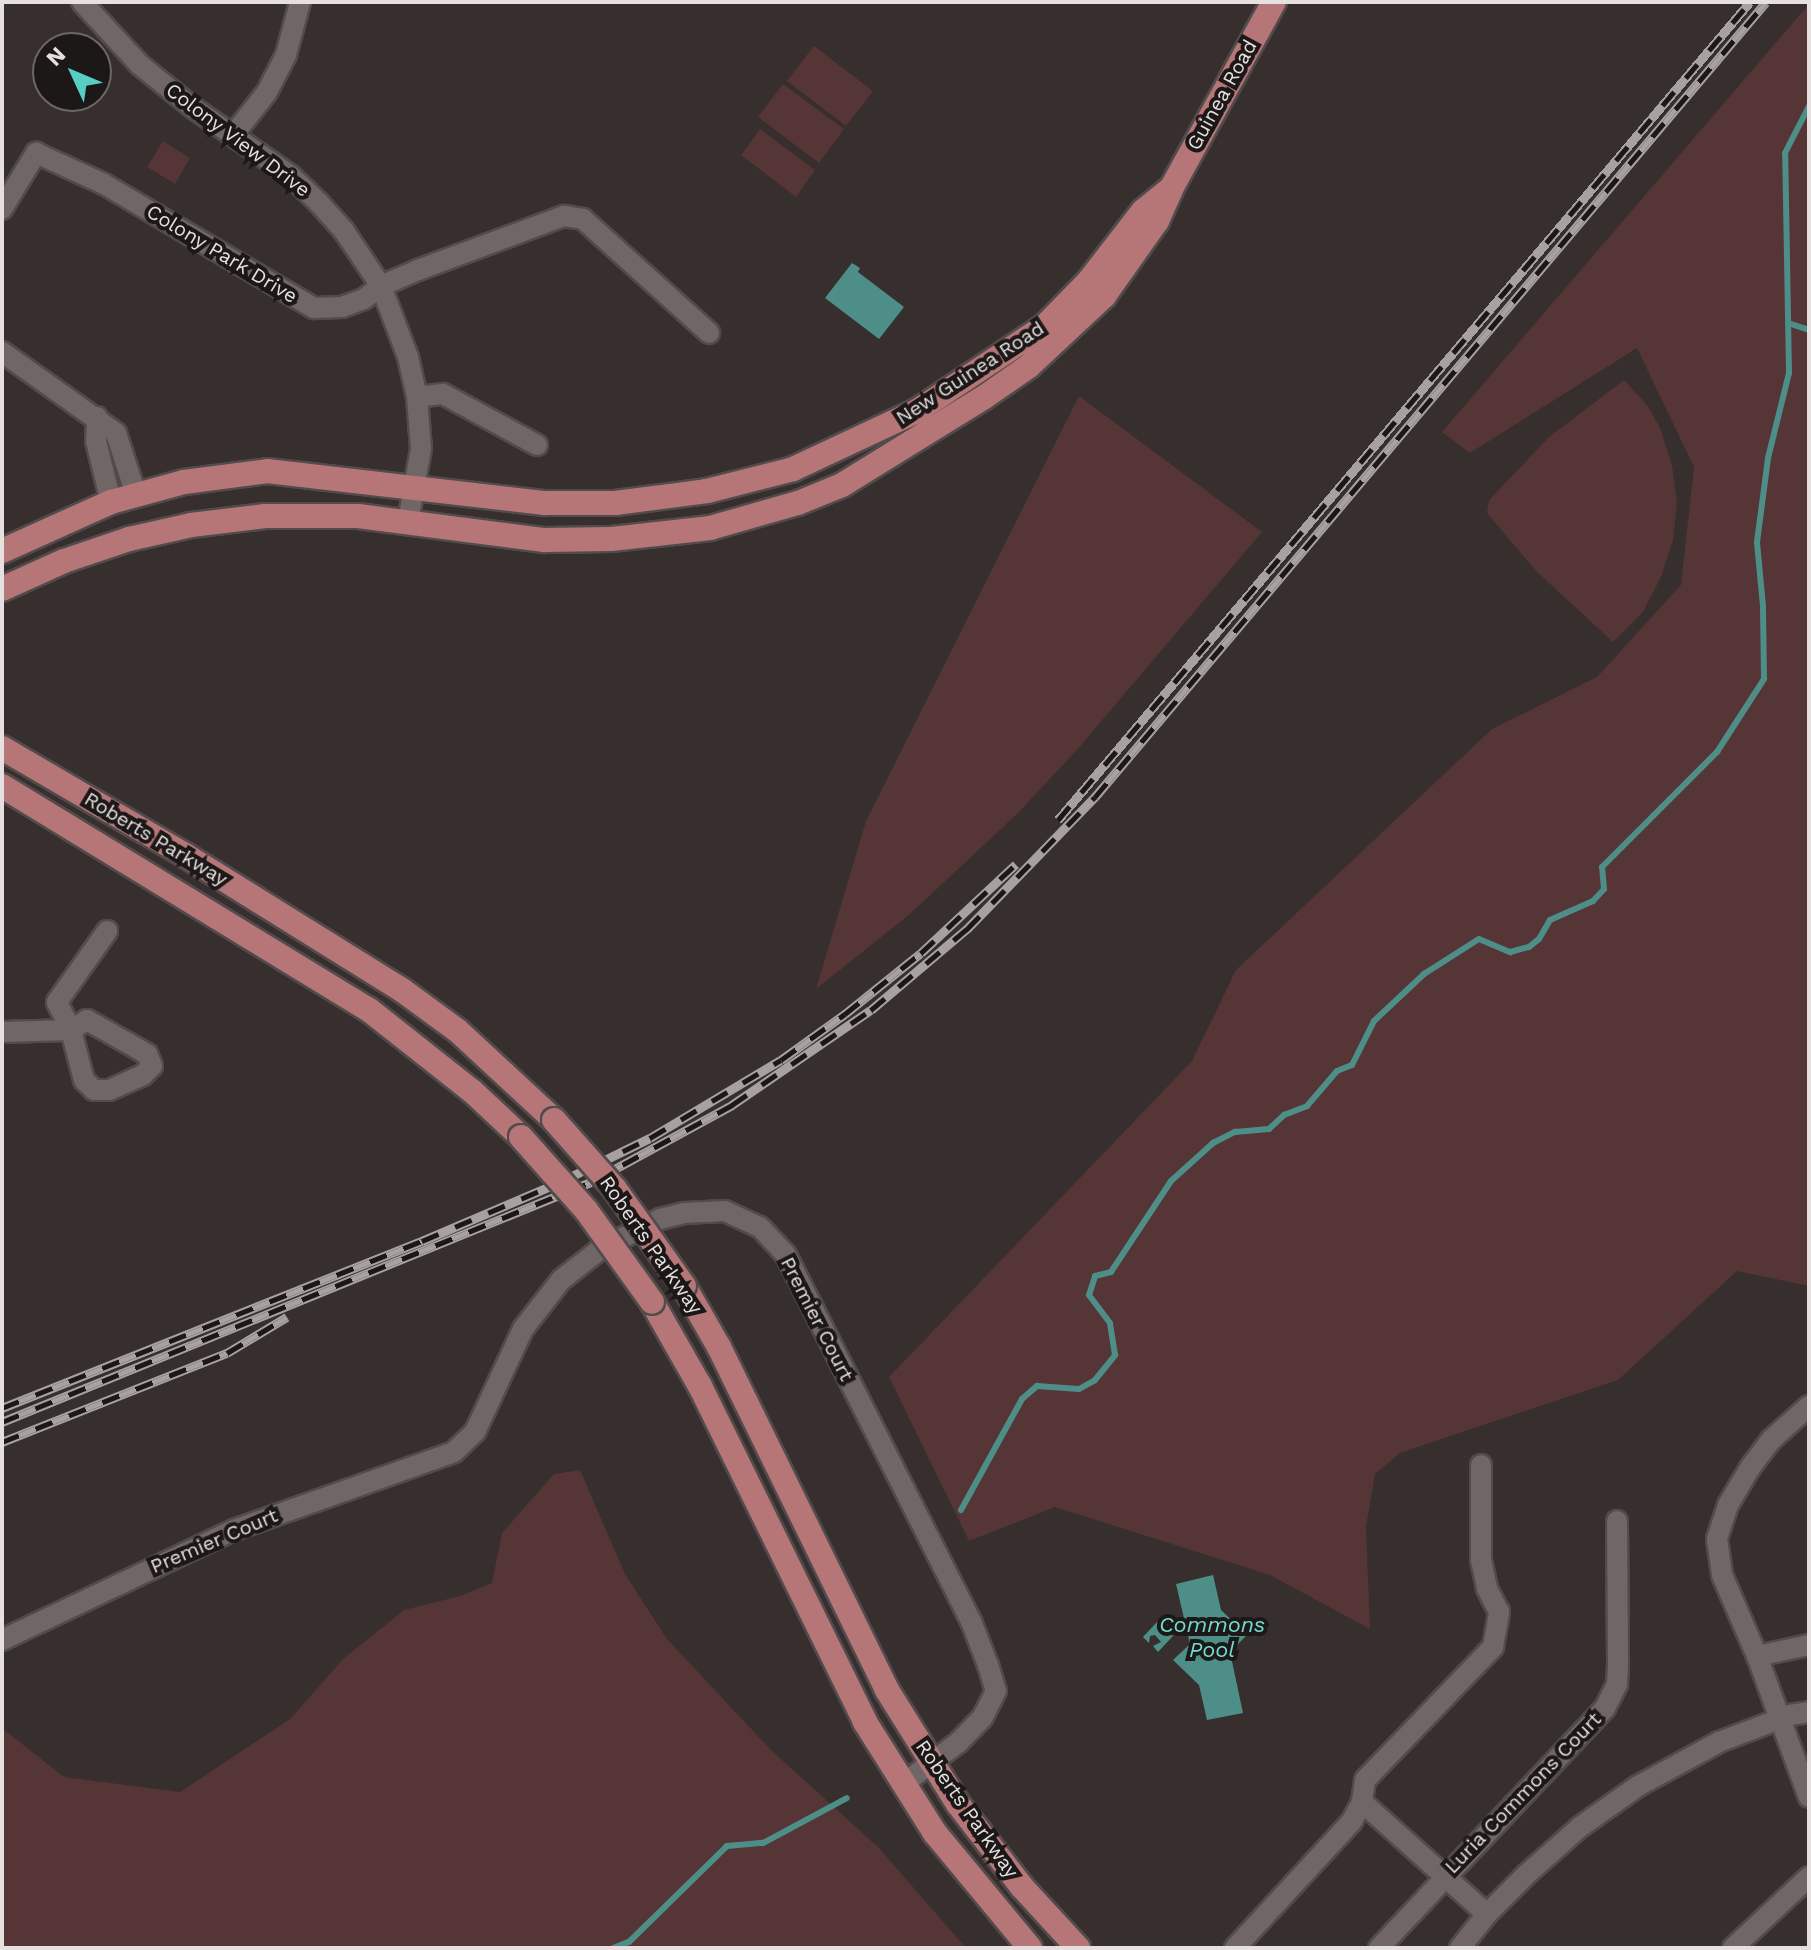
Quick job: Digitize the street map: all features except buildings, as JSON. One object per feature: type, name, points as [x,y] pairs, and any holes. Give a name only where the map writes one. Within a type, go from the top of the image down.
[{"type":"main road","name":"Guinea Road","points":[[1171,189],[1274,2]]},
{"type":"main road","name":"New Guinea Road","points":[[2,589],[64,561],[129,539],[191,525],[265,516],[358,516],[544,540],[611,539],[710,528],[798,503],[886,460],[983,398],[1054,346],[1096,289],[1143,211],[1171,189]]},
{"type":"main road","name":"New Guinea Road","points":[[2,551],[111,502],[184,482],[267,471],[363,479],[415,490],[545,503],[615,503],[707,491],[793,469],[876,432],[931,403],[1096,289]]},
{"type":"main road","name":"Roberts Parkway","points":[[2,748],[225,879],[402,990],[458,1031],[554,1120],[615,1189],[684,1286],[719,1347],[887,1690],[933,1764],[1022,1887],[1078,1948]]},
{"type":"main road","name":"Roberts Parkway","points":[[2,786],[368,1009],[460,1081],[521,1137],[586,1210],[652,1302],[700,1386],[849,1694],[903,1784],[976,1886],[1030,1948]]},
{"type":"street","name":"Colony View Drive","points":[[82,2],[140,65],[192,107],[290,175],[344,231],[381,286],[408,357],[417,397],[421,449],[408,521]]},
{"type":"street","points":[[234,134],[273,80],[286,55],[300,2]]},
{"type":"street","name":"Colony Park Drive","points":[[2,209],[36,153],[104,184],[314,308],[342,307],[364,299],[381,286],[564,216],[583,219],[709,333]]},
{"type":"street","points":[[2,352],[116,433],[136,495]]},
{"type":"street","points":[[417,397],[443,394],[537,445]]},
{"type":"street","points":[[97,417],[96,441],[111,502]]},
{"type":"street","points":[[2,1032],[71,1030],[57,1002],[107,931]]},
{"type":"street","name":"Premier Court","points":[[2,1640],[234,1530],[454,1452],[475,1432],[523,1329],[561,1280],[602,1248],[660,1219],[684,1213],[725,1211],[760,1227],[786,1255],[971,1621],[996,1691],[982,1718],[933,1764],[903,1784]]},
{"type":"street","points":[[1809,1406],[1771,1440],[1750,1468],[1728,1505],[1717,1539],[1722,1575],[1757,1656],[1809,1797]]},
{"type":"street","points":[[1235,1948],[1352,1821],[1362,1802],[1365,1780],[1493,1647],[1499,1612],[1487,1588],[1481,1560],[1481,1465]]},
{"type":"street","name":"Luria Commons Court","points":[[1379,1948],[1445,1874],[1605,1708],[1617,1684],[1617,1521]]},
{"type":"street","points":[[1757,1656],[1809,1645]]},
{"type":"street","points":[[1460,1948],[1487,1914],[1580,1827],[1638,1786],[1719,1742],[1778,1719],[1809,1712]]},
{"type":"street","points":[[1362,1802],[1487,1914]]},
{"type":"street","points":[[1733,1948],[1809,1877]]},
{"type":"shaded area","points":[[1809,4],[1809,1286],[1737,1271],[1618,1380],[1400,1453],[1375,1474],[1366,1527],[1370,1629],[1270,1575],[1055,1507],[969,1541],[889,1377],[1192,1061],[1236,970],[1492,729],[1597,677],[1681,585],[1694,467],[1637,348],[1470,453],[1442,432]]},
{"type":"shaded area","points":[[814,46],[873,91],[846,126],[787,81]]},
{"type":"shaded area","points":[[783,84],[844,129],[819,163],[758,117]]},
{"type":"shaded area","points":[[760,129],[815,170],[796,197],[741,155]]},
{"type":"shaded area","points":[[163,141],[190,158],[175,184],[147,167]]},
{"type":"shaded area","points":[[1624,380],[1648,406],[1660,428],[1672,465],[1677,503],[1673,540],[1661,577],[1643,612],[1613,642],[1536,571],[1487,513],[1489,500],[1549,437]]},
{"type":"shaded area","points":[[1079,396],[1262,532],[1076,751],[1017,814],[910,914],[816,989],[866,821]]},
{"type":"shaded area","points":[[580,1470],[625,1574],[667,1639],[772,1751],[878,1847],[966,1948],[2,1948],[2,1728],[64,1777],[180,1792],[290,1719],[344,1658],[404,1610],[460,1596],[492,1583],[502,1533],[554,1474]]},
{"type":"water","points":[[852,263],[860,268],[858,272],[904,307],[879,339],[825,298]]},
{"type":"water","name":"Commons Pool","points":[[1213,1575],[1221,1610],[1247,1635],[1230,1652],[1243,1713],[1207,1720],[1199,1685],[1173,1660],[1190,1644],[1176,1584]]},
{"type":"water","points":[[1157,1622],[1173,1636],[1158,1652],[1153,1646],[1161,1642],[1155,1635],[1150,1636],[1149,1643],[1143,1637]]},
{"type":"waterway","points":[[961,1510],[1022,1399],[1037,1386],[1079,1389],[1095,1380],[1115,1355],[1110,1323],[1089,1295],[1095,1276],[1111,1272],[1171,1181],[1213,1143],[1235,1132],[1269,1129],[1284,1115],[1307,1106],[1337,1071],[1352,1065],[1374,1021],[1424,974],[1479,939],[1510,952],[1529,947],[1539,939],[1550,920],[1593,901],[1604,889],[1602,867],[1717,752],[1764,679],[1763,606],[1757,542],[1768,458],[1789,373],[1785,153],[1809,106]]},
{"type":"waterway","points":[[1788,323],[1809,330]]},
{"type":"waterway","points":[[613,1948],[629,1942],[727,1846],[763,1843],[847,1798]]},
{"type":"railway","points":[[1058,820],[1750,2]]},
{"type":"railway","points":[[2,1422],[591,1182],[732,1105],[871,1010],[967,929],[1095,797],[1766,2]]},
{"type":"railway","points":[[2,1408],[422,1241],[558,1183],[650,1138],[781,1060],[845,1014],[921,953],[1016,864]]},
{"type":"railway","points":[[2,1442],[227,1353],[287,1317]]}]
